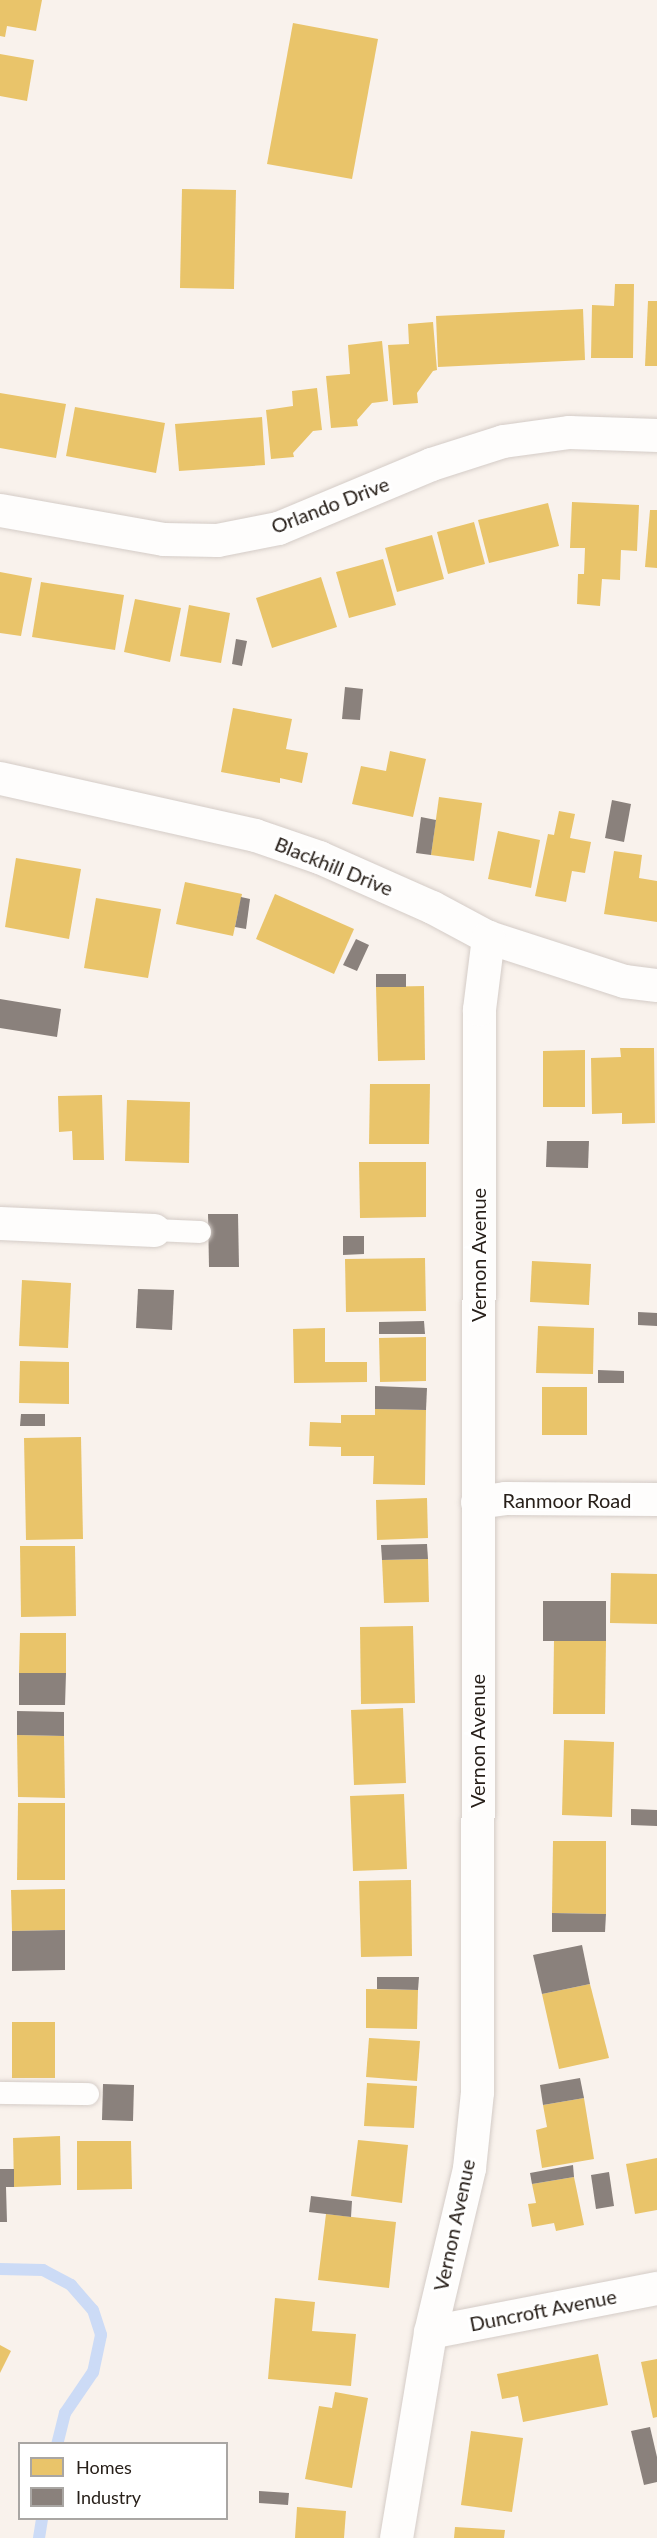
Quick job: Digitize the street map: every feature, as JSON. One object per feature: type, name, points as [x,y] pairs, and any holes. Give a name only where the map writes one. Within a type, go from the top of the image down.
[{"type":"street","name":"Orlando Drive","points":[[0,510],[163,539],[217,540],[278,528],[431,464],[503,441],[569,432],[657,435]]},
{"type":"street","name":"Blackhill Drive","points":[[0,778],[255,835],[340,866],[432,907],[488,937],[624,981],[657,985]]},
{"type":"street","name":"Vernon Avenue","points":[[396,2538],[430,2332],[469,2168],[477,2092],[479,1009],[488,937]]},
{"type":"street","points":[[0,1223],[154,1230]]},
{"type":"street","name":"Ranmoor Road","points":[[477,1502],[505,1498],[657,1499]]},
{"type":"street","name":"Duncroft Avenue","points":[[430,2332],[657,2288]]},
{"type":"lane","points":[[154,1230],[200,1232]]},
{"type":"lane","points":[[0,2093],[88,2094]]},
{"type":"building: Homes","points":[[0,0],[42,0],[36,31],[7,26],[5,37],[0,36]]},
{"type":"building: Homes","points":[[293,23],[378,39],[352,179],[267,164]]},
{"type":"building: Homes","points":[[0,54],[34,60],[27,101],[0,96]]},
{"type":"building: Homes","points":[[182,189],[236,190],[234,289],[180,288]]},
{"type":"building: Homes","points":[[615,284],[634,284],[633,358],[591,358],[592,305],[614,306]]},
{"type":"building: Homes","points":[[648,301],[657,301],[657,366],[645,366]]},
{"type":"building: Homes","points":[[583,309],[585,360],[438,367],[436,316]]},
{"type":"building: Homes","points":[[433,322],[437,370],[433,371],[417,393],[418,403],[393,405],[388,345],[409,344],[408,324]]},
{"type":"building: Homes","points":[[382,341],[388,401],[372,403],[357,420],[358,426],[331,428],[326,376],[350,374],[348,345]]},
{"type":"building: Homes","points":[[317,388],[322,430],[313,431],[293,453],[294,457],[271,459],[266,410],[293,406],[292,391]]},
{"type":"building: Homes","points":[[0,393],[66,404],[56,458],[0,448]]},
{"type":"building: Homes","points":[[75,407],[165,423],[156,473],[66,456]]},
{"type":"building: Homes","points":[[262,417],[265,465],[179,471],[175,424]]},
{"type":"building: Homes","points":[[572,502],[639,505],[637,551],[621,550],[620,580],[602,579],[600,606],[577,604],[578,574],[584,574],[585,548],[570,548]]},
{"type":"building: Homes","points":[[548,503],[559,546],[489,563],[478,520]]},
{"type":"building: Homes","points":[[650,510],[657,510],[657,568],[645,567]]},
{"type":"building: Homes","points":[[474,522],[485,564],[448,574],[437,532]]},
{"type":"building: Homes","points":[[432,535],[444,579],[397,592],[385,548]]},
{"type":"building: Homes","points":[[383,559],[396,605],[349,618],[336,572]]},
{"type":"building: Homes","points":[[0,572],[32,578],[21,636],[0,633]]},
{"type":"building: Homes","points":[[321,577],[337,627],[272,648],[256,598]]},
{"type":"building: Homes","points":[[41,582],[124,595],[115,650],[32,637]]},
{"type":"building: Homes","points":[[135,599],[181,608],[170,662],[124,652]]},
{"type":"building: Homes","points":[[189,605],[230,613],[221,663],[180,656]]},
{"type":"building: Homes","points":[[233,708],[292,719],[286,749],[308,753],[302,783],[280,778],[280,783],[221,772]]},
{"type":"building: Homes","points":[[390,751],[426,759],[413,817],[352,804],[361,766],[386,771]]},
{"type":"building: Homes","points":[[439,797],[482,803],[474,861],[431,855]]},
{"type":"building: Homes","points":[[559,811],[575,814],[570,838],[591,842],[585,873],[572,871],[566,902],[535,896],[548,834],[554,835]]},
{"type":"building: Homes","points":[[498,831],[540,840],[531,888],[488,879]]},
{"type":"building: Homes","points":[[614,851],[642,855],[639,878],[657,881],[657,922],[604,914]]},
{"type":"building: Homes","points":[[16,858],[81,869],[69,939],[5,927]]},
{"type":"building: Homes","points":[[185,882],[242,894],[233,936],[176,924]]},
{"type":"building: Homes","points":[[275,894],[354,929],[334,974],[256,939]]},
{"type":"building: Homes","points":[[96,898],[161,909],[148,978],[84,968]]},
{"type":"building: Homes","points":[[424,986],[425,1060],[378,1061],[376,987]]},
{"type":"building: Homes","points":[[620,1048],[654,1048],[655,1123],[622,1124],[622,1113],[592,1114],[591,1058],[621,1057]]},
{"type":"building: Homes","points":[[585,1050],[585,1107],[543,1107],[543,1051]]},
{"type":"building: Homes","points":[[370,1084],[430,1084],[429,1144],[369,1144]]},
{"type":"building: Homes","points":[[102,1095],[104,1160],[73,1160],[72,1131],[59,1132],[58,1096]]},
{"type":"building: Homes","points":[[127,1100],[190,1102],[189,1163],[125,1161]]},
{"type":"building: Homes","points":[[359,1162],[426,1162],[426,1217],[360,1218]]},
{"type":"building: Homes","points":[[425,1258],[426,1311],[346,1312],[345,1259]]},
{"type":"building: Homes","points":[[532,1261],[591,1264],[589,1305],[530,1302]]},
{"type":"building: Homes","points":[[22,1280],[71,1283],[68,1348],[19,1346]]},
{"type":"building: Homes","points":[[538,1326],[594,1328],[593,1374],[536,1373]]},
{"type":"building: Homes","points":[[325,1328],[325,1362],[367,1362],[367,1382],[294,1383],[293,1329]]},
{"type":"building: Homes","points":[[426,1337],[426,1381],[380,1382],[379,1338]]},
{"type":"building: Homes","points":[[20,1361],[69,1362],[69,1404],[19,1403]]},
{"type":"building: Homes","points":[[542,1387],[587,1387],[587,1435],[542,1435]]},
{"type":"building: Homes","points":[[375,1409],[426,1410],[425,1485],[373,1484],[374,1456],[341,1456],[341,1447],[309,1446],[310,1422],[341,1423],[341,1415],[375,1415]]},
{"type":"building: Homes","points":[[81,1437],[83,1539],[26,1540],[24,1438]]},
{"type":"building: Homes","points":[[427,1498],[428,1538],[377,1540],[376,1500]]},
{"type":"building: Homes","points":[[20,1546],[75,1546],[76,1616],[21,1617]]},
{"type":"building: Homes","points":[[428,1559],[429,1602],[384,1603],[382,1560]]},
{"type":"building: Homes","points":[[611,1573],[657,1574],[657,1624],[610,1623]]},
{"type":"building: Homes","points":[[413,1626],[415,1703],[361,1704],[360,1627]]},
{"type":"building: Homes","points":[[20,1633],[66,1633],[66,1673],[19,1673]]},
{"type":"building: Homes","points":[[554,1640],[606,1641],[605,1714],[553,1714]]},
{"type":"building: Homes","points":[[403,1708],[406,1783],[354,1785],[351,1710]]},
{"type":"building: Homes","points":[[17,1735],[64,1736],[65,1798],[18,1797]]},
{"type":"building: Homes","points":[[564,1740],[614,1742],[612,1817],[562,1815]]},
{"type":"building: Homes","points":[[404,1794],[407,1869],[353,1871],[350,1796]]},
{"type":"building: Homes","points":[[18,1803],[65,1803],[65,1880],[17,1880]]},
{"type":"building: Homes","points":[[553,1841],[606,1841],[606,1914],[552,1913]]},
{"type":"building: Homes","points":[[411,1880],[412,1956],[361,1957],[359,1881]]},
{"type":"building: Homes","points":[[65,1889],[65,1930],[12,1931],[11,1890]]},
{"type":"building: Homes","points":[[590,1984],[609,2058],[559,2069],[542,1994]]},
{"type":"building: Homes","points":[[366,1989],[418,1990],[417,2029],[366,2028]]},
{"type":"building: Homes","points":[[12,2022],[55,2022],[55,2078],[12,2078]]},
{"type":"building: Homes","points":[[369,2038],[420,2041],[417,2081],[366,2077]]},
{"type":"building: Homes","points":[[367,2083],[417,2086],[414,2128],[364,2126]]},
{"type":"building: Homes","points":[[584,2098],[594,2159],[542,2168],[536,2130],[547,2127],[543,2105]]},
{"type":"building: Homes","points":[[60,2136],[61,2185],[14,2187],[13,2138]]},
{"type":"building: Homes","points":[[358,2140],[408,2145],[402,2203],[351,2196]]},
{"type":"building: Homes","points":[[77,2141],[131,2141],[132,2189],[77,2190]]},
{"type":"building: Homes","points":[[657,2158],[657,2210],[635,2214],[626,2164]]},
{"type":"building: Homes","points":[[574,2177],[584,2225],[556,2231],[554,2223],[532,2227],[528,2204],[536,2203],[532,2184]]},
{"type":"building: Homes","points":[[326,2214],[396,2222],[389,2288],[318,2280]]},
{"type":"building: Homes","points":[[275,2298],[315,2302],[312,2331],[356,2334],[351,2386],[268,2379]]},
{"type":"building: Homes","points":[[0,2345],[11,2351],[0,2373]]},
{"type":"building: Homes","points":[[598,2354],[608,2405],[523,2422],[518,2396],[502,2399],[497,2374]]},
{"type":"building: Homes","points":[[657,2359],[657,2417],[653,2418],[641,2362]]},
{"type":"building: Homes","points":[[335,2392],[368,2398],[352,2488],[305,2479],[319,2406],[332,2408]]},
{"type":"building: Homes","points":[[471,2431],[523,2438],[512,2512],[461,2505]]},
{"type":"building: Homes","points":[[297,2507],[346,2511],[344,2538],[295,2538]]},
{"type":"building: Homes","points":[[455,2527],[505,2530],[504,2538],[454,2538]]},
{"type":"building: Industry","points":[[236,639],[247,641],[242,666],[232,664]]},
{"type":"building: Industry","points":[[345,687],[363,689],[360,720],[342,719]]},
{"type":"building: Industry","points":[[612,800],[631,804],[624,842],[605,838]]},
{"type":"building: Industry","points":[[421,817],[436,820],[431,855],[416,853]]},
{"type":"building: Industry","points":[[241,897],[250,899],[246,929],[235,927]]},
{"type":"building: Industry","points":[[356,939],[369,945],[357,971],[343,965]]},
{"type":"building: Industry","points":[[376,974],[406,974],[406,987],[376,987]]},
{"type":"building: Industry","points":[[0,999],[61,1009],[57,1037],[0,1028]]},
{"type":"building: Industry","points":[[547,1141],[589,1141],[588,1168],[546,1167]]},
{"type":"building: Industry","points":[[208,1214],[238,1214],[239,1267],[209,1267]]},
{"type":"building: Industry","points":[[343,1236],[364,1236],[364,1254],[343,1255]]},
{"type":"building: Industry","points":[[138,1289],[174,1290],[172,1330],[136,1328]]},
{"type":"building: Industry","points":[[638,1312],[657,1313],[657,1326],[638,1325]]},
{"type":"building: Industry","points":[[424,1321],[425,1334],[379,1334],[379,1322]]},
{"type":"building: Industry","points":[[598,1370],[624,1371],[624,1383],[598,1383]]},
{"type":"building: Industry","points":[[375,1386],[427,1388],[426,1410],[375,1409]]},
{"type":"building: Industry","points":[[21,1414],[45,1414],[45,1426],[20,1426]]},
{"type":"building: Industry","points":[[427,1544],[428,1559],[382,1560],[381,1545]]},
{"type":"building: Industry","points":[[543,1601],[606,1601],[606,1641],[543,1641]]},
{"type":"building: Industry","points":[[19,1673],[66,1673],[65,1705],[19,1705]]},
{"type":"building: Industry","points":[[17,1711],[64,1712],[64,1736],[17,1735]]},
{"type":"building: Industry","points":[[631,1809],[657,1810],[657,1826],[631,1825]]},
{"type":"building: Industry","points":[[552,1913],[606,1914],[605,1932],[552,1932]]},
{"type":"building: Industry","points":[[65,1930],[65,1970],[12,1971],[12,1931]]},
{"type":"building: Industry","points":[[582,1945],[590,1984],[542,1994],[533,1955]]},
{"type":"building: Industry","points":[[377,1977],[419,1977],[418,1990],[377,1989]]},
{"type":"building: Industry","points":[[580,2078],[584,2098],[543,2105],[540,2085]]},
{"type":"building: Industry","points":[[103,2084],[134,2085],[133,2121],[102,2120]]},
{"type":"building: Industry","points":[[573,2165],[574,2177],[532,2184],[530,2173]]},
{"type":"building: Industry","points":[[0,2169],[14,2169],[14,2187],[6,2187],[7,2222],[0,2222]]},
{"type":"building: Industry","points":[[609,2172],[614,2206],[596,2209],[591,2175]]},
{"type":"building: Industry","points":[[311,2196],[352,2201],[351,2217],[309,2212]]},
{"type":"building: Industry","points":[[650,2427],[657,2457],[657,2482],[644,2485],[631,2431]]},
{"type":"building: Industry","points":[[259,2491],[289,2493],[288,2505],[259,2503]]},
{"type":"waterway","points":[[0,2269],[43,2270],[71,2285],[93,2310],[101,2335],[93,2372],[65,2413],[58,2442]]},
{"type":"waterway","points":[[39,2538],[42,2520]]}]
